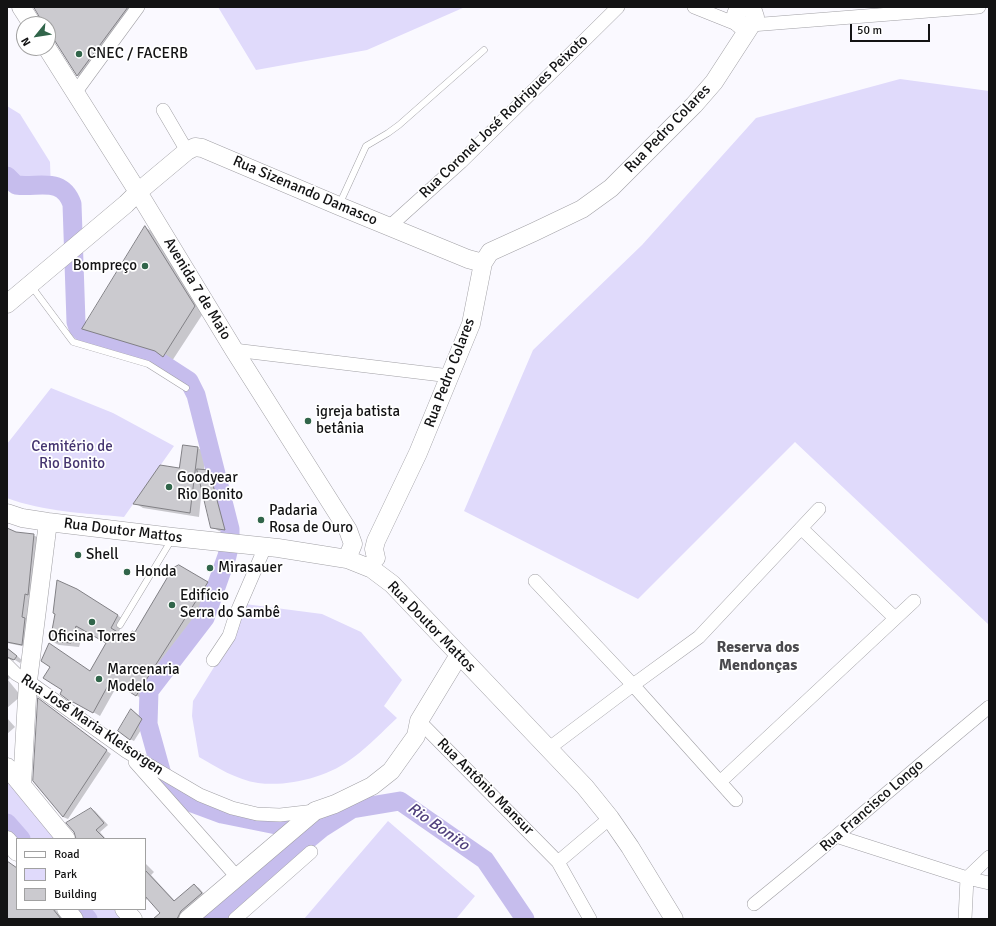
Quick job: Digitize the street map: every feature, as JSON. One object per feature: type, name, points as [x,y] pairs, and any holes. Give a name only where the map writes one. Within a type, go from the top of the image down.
[{"type":"street","points":[[21,7],[27,16]]},
{"type":"street","points":[[75,93],[138,7]]},
{"type":"street","name":"Rua Coronel José Rodrigues Peixoto","points":[[389,227],[461,162],[618,7]]},
{"type":"street","points":[[694,7],[715,15],[746,15],[770,23],[978,7]]},
{"type":"street","name":"Rua Pedro Colares","points":[[376,558],[374,549],[376,541],[418,453],[471,324],[483,263],[490,252],[582,209],[611,188],[694,105],[714,82],[746,15]]},
{"type":"street","name":"Avenida 7 de Maio","points":[[52,56],[138,192],[234,350],[348,530],[353,544],[347,559]]},
{"type":"street","points":[[10,299],[31,285],[187,151],[163,110]]},
{"type":"street","name":"Rua Sizenando Damasco","points":[[187,151],[195,146],[202,148],[389,227],[468,259],[483,263]]},
{"type":"street","points":[[234,350],[450,376]]},
{"type":"street","points":[[548,749],[699,637],[819,509]]},
{"type":"street","name":"Rua Doutor Mattos","points":[[7,513],[22,518],[48,522],[264,547],[347,559],[372,569],[392,584],[585,787],[610,818],[630,847],[674,919]]},
{"type":"street","points":[[22,785],[28,681],[48,522]]},
{"type":"street","points":[[801,528],[895,618]]},
{"type":"street","name":"Avenida 7 de Maio","points":[[348,530],[376,558],[392,584]]},
{"type":"street","points":[[213,660],[229,636],[236,614],[264,547]]},
{"type":"street","points":[[535,581],[633,685],[736,800]]},
{"type":"street","points":[[720,782],[914,601]]},
{"type":"street","points":[[419,721],[459,655]]},
{"type":"street","name":"Rua José Maria Kleisorgen","points":[[7,665],[16,674],[146,764],[200,795],[232,808],[257,814],[280,815],[315,811],[335,804],[372,786],[391,771],[416,736],[419,721]]},
{"type":"street","name":"Rua Francisco Longo","points":[[754,904],[989,707]]},
{"type":"street","name":"Rua Antônio Mansur","points":[[419,721],[558,862],[590,919]]},
{"type":"street","points":[[127,752],[237,877]]},
{"type":"street","points":[[7,767],[65,838]]},
{"type":"street","points":[[188,919],[315,811]]},
{"type":"street","points":[[558,862],[610,818]]},
{"type":"street","points":[[836,836],[967,878],[989,883]]},
{"type":"street","points":[[7,840],[16,851]]},
{"type":"street","points":[[235,919],[311,852]]},
{"type":"street","points":[[965,919],[967,878],[989,857]]},
{"type":"street","points":[[67,910],[74,919]]},
{"type":"street","points":[[125,910],[133,919]]},
{"type":"lane","points":[[339,206],[366,146],[388,133],[484,50]]},
{"type":"lane","points":[[31,285],[73,342],[148,364],[186,388]]},
{"type":"lane","points":[[120,625],[173,537]]},
{"type":"green space","points":[[218,7],[465,7],[367,50],[256,70]]},
{"type":"green space","points":[[900,79],[989,91],[989,625],[795,442],[638,599],[464,511],[533,350],[642,245],[756,118]]},
{"type":"green space","points":[[7,106],[20,114],[50,162],[51,190],[15,190],[7,184]]},
{"type":"green space","name":"Cemitério de Rio Bonito","points":[[51,388],[113,413],[174,446],[124,517],[50,509],[21,503],[7,498],[7,444]]},
{"type":"green space","points":[[245,604],[322,614],[361,632],[402,680],[384,706],[397,718],[365,748],[344,764],[321,775],[295,782],[270,784],[242,779],[227,773],[199,757],[192,716],[193,701],[232,638]]},
{"type":"green space","points":[[7,775],[60,838],[20,838],[7,823]]},
{"type":"green space","points":[[388,821],[475,896],[456,919],[304,919]]},
{"type":"green space","points":[[80,910],[120,910],[127,919],[88,919]]},
{"type":"building","name":"CNEC / FACERB","points":[[34,7],[128,7],[77,76],[56,43],[56,16],[39,16]]},
{"type":"building","name":"Bompreço","points":[[145,226],[195,306],[163,357],[155,351],[82,329]]},
{"type":"building","name":"Goodyear Rio Bonito","points":[[183,445],[198,447],[190,513],[133,504],[160,465],[179,468]]},
{"type":"building","points":[[197,469],[209,470],[225,530],[211,528]]},
{"type":"building","points":[[7,528],[16,532],[34,534],[28,595],[25,594],[22,617],[25,618],[22,645],[7,642]]},
{"type":"building","points":[[179,565],[208,582],[136,696],[111,680],[93,713],[73,702],[72,703],[60,694],[62,690],[43,678],[50,667],[41,661],[49,643],[90,671],[106,643],[76,626],[71,643],[50,641],[55,614],[53,613],[57,580],[77,589],[118,615],[111,628],[129,639],[132,631],[135,632],[173,568]]},
{"type":"building","points":[[7,648],[17,656],[14,660],[7,657]]},
{"type":"building","points":[[38,698],[107,750],[63,817],[33,781]]},
{"type":"building","points":[[131,709],[142,719],[130,740],[118,731]]},
{"type":"building","points":[[91,808],[104,823],[96,830],[104,838],[76,838],[74,832],[66,823]]},
{"type":"building","points":[[7,861],[16,867],[16,910],[54,910],[61,919],[7,919]]},
{"type":"building","points":[[146,871],[174,901],[194,884],[202,893],[181,911],[177,919],[153,919],[160,913],[146,897]]},
{"type":"waterway","points":[[7,176],[16,185],[56,186],[68,195],[72,204],[76,322],[78,328],[83,333],[152,357],[189,381],[196,395],[230,529],[230,543],[227,556],[205,618],[149,691],[148,724],[163,778],[166,784],[178,796],[187,801],[222,814],[316,833]]},
{"type":"waterway","name":"Rio Bonito","points":[[212,919],[322,828],[352,809],[400,801],[485,860],[525,919]]},
{"type":"waterway","points":[[7,823],[20,838]]},
{"type":"waterway","points":[[80,910],[88,919]]},
{"type":"place","name":"CNEC / FACERB","points":[[79,54]]},
{"type":"place","name":"Bompreço","points":[[145,266]]},
{"type":"place","name":"igreja batista betânia","points":[[308,421]]},
{"type":"place","name":"Goodyear Rio Bonito","points":[[169,487]]},
{"type":"place","name":"Padaria Rosa de Ouro","points":[[261,520]]},
{"type":"place","name":"Shell","points":[[78,555]]},
{"type":"place","name":"Mirasauer","points":[[210,568]]},
{"type":"place","name":"Honda","points":[[127,572]]},
{"type":"place","name":"Edifício Serra do Sambê","points":[[172,605]]},
{"type":"place","name":"Oficina Torres","points":[[92,622]]},
{"type":"place","name":"Marcenaria Modelo","points":[[99,679]]},
{"type":"district","name":"Reserva dos Mendonças","points":[[758,657]]}]
